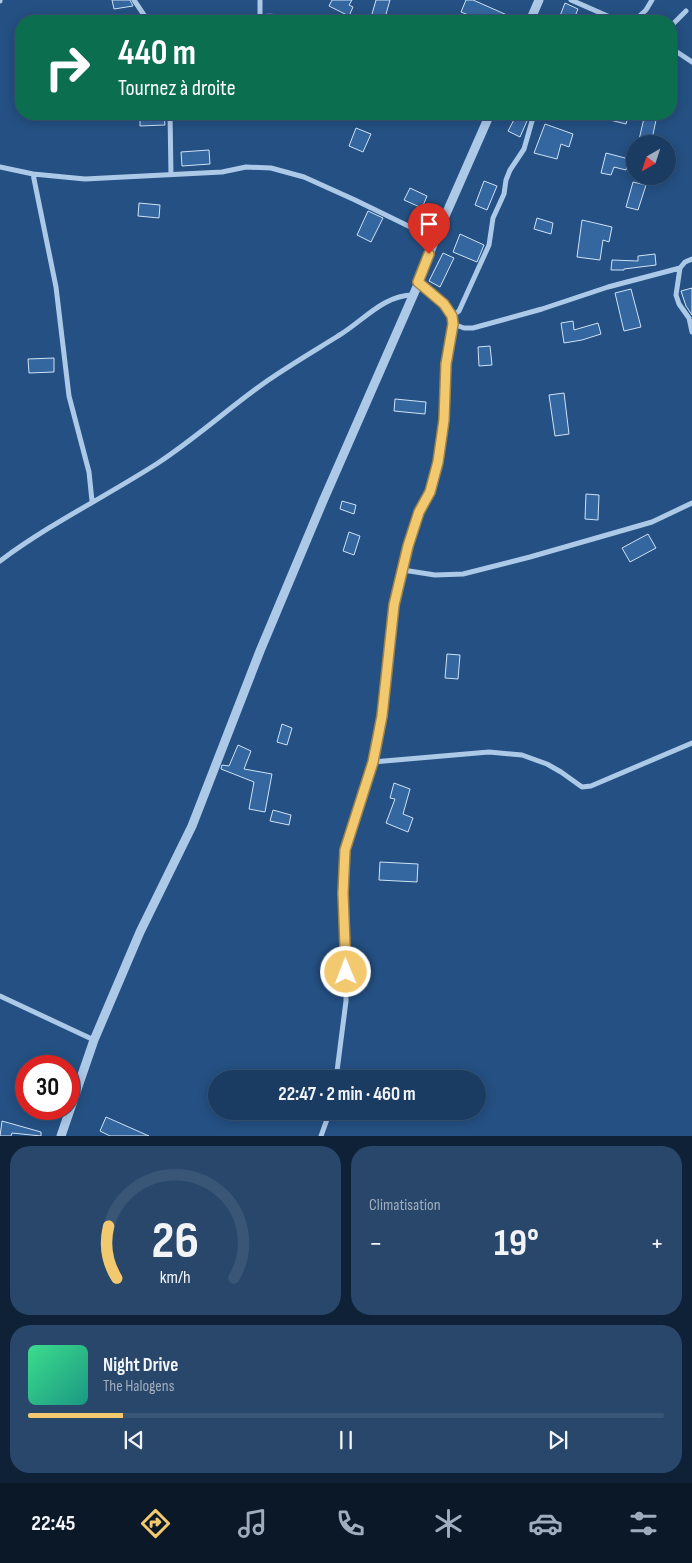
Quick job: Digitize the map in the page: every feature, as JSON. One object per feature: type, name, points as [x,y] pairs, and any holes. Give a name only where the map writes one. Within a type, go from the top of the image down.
[{"type":"street","points":[[134,0],[144,15]]},
{"type":"street","points":[[260,0],[260,15]]},
{"type":"street","points":[[533,15],[539,0]]},
{"type":"street","points":[[571,0],[605,15]]},
{"type":"street","points":[[641,15],[652,0]]},
{"type":"street","points":[[677,20],[686,11]]},
{"type":"street","points":[[677,52],[692,62]]},
{"type":"street","points":[[170,120],[172,175]]},
{"type":"street","points":[[61,1136],[94,1040],[140,932],[192,826],[263,642],[487,120]]},
{"type":"street","points":[[452,316],[459,311],[489,245],[493,218],[504,194],[506,180],[524,149],[532,120]]},
{"type":"street","points":[[0,167],[33,174],[85,179],[222,172],[246,167],[270,168],[304,177],[435,239]]},
{"type":"street","points":[[33,174],[56,287],[69,396],[89,472],[92,501]]},
{"type":"street","points":[[453,324],[464,328],[473,328],[608,287],[680,268],[692,259]]},
{"type":"street","points":[[680,268],[676,295],[679,304],[689,318],[692,332]]},
{"type":"street","points":[[337,1070],[346,1001],[343,893],[345,850],[373,762],[382,716],[394,605],[408,546],[419,512],[430,492],[438,462],[444,420],[446,364],[453,324],[452,316],[444,304],[418,282]]},
{"type":"street","points":[[0,561],[28,540],[159,462],[268,380],[340,335],[389,300],[402,295],[413,295]]},
{"type":"street","points":[[403,570],[435,574],[463,574],[652,522],[692,503]]},
{"type":"street","points":[[373,762],[489,752],[522,755],[547,764],[582,787],[591,786],[692,743]]},
{"type":"street","points":[[0,996],[94,1040]]},
{"type":"street","points":[[321,1136],[327,1120]]},
{"type":"building","points":[[112,0],[130,0],[133,6],[114,9]]},
{"type":"building","points":[[332,0],[352,0],[349,5],[353,7],[349,15],[347,15],[329,6]]},
{"type":"building","points":[[376,0],[390,0],[386,15],[372,15]]},
{"type":"building","points":[[466,0],[473,0],[507,15],[468,15],[461,12]]},
{"type":"building","points":[[565,3],[578,9],[576,15],[560,15]]},
{"type":"building","points":[[140,120],[165,120],[165,125],[140,126]]},
{"type":"building","points":[[514,120],[527,120],[520,137],[508,131]]},
{"type":"building","points":[[610,120],[627,120],[626,124]]},
{"type":"building","points":[[644,120],[656,120],[653,135],[640,135]]},
{"type":"building","points":[[545,124],[573,134],[569,147],[561,144],[557,159],[534,153]]},
{"type":"building","points":[[356,128],[371,134],[363,152],[349,146]]},
{"type":"building","points":[[209,150],[210,164],[182,166],[181,152]]},
{"type":"building","points":[[606,153],[626,158],[626,170],[614,167],[611,175],[601,173]]},
{"type":"building","points":[[484,181],[497,186],[487,210],[475,205]]},
{"type":"building","points":[[632,185],[646,185],[638,210],[626,207]]},
{"type":"building","points":[[410,188],[427,196],[422,208],[404,200]]},
{"type":"building","points":[[139,203],[160,205],[159,218],[138,216]]},
{"type":"building","points":[[368,211],[383,218],[371,242],[357,235]]},
{"type":"building","points":[[537,218],[553,223],[551,234],[534,229]]},
{"type":"building","points":[[582,220],[612,227],[609,242],[603,240],[600,260],[577,257]]},
{"type":"building","points":[[460,234],[484,245],[477,262],[453,252]]},
{"type":"building","points":[[443,253],[454,258],[440,287],[429,281]]},
{"type":"building","points":[[655,254],[656,265],[611,270],[612,260],[638,261],[638,256]]},
{"type":"building","points":[[692,288],[692,315],[686,306],[681,291]]},
{"type":"building","points":[[631,289],[641,327],[624,331],[615,293]]},
{"type":"building","points":[[573,321],[574,330],[598,323],[601,334],[564,343],[561,323]]},
{"type":"building","points":[[490,346],[492,365],[479,366],[478,347]]},
{"type":"building","points":[[54,358],[54,372],[29,373],[28,359]]},
{"type":"building","points":[[564,393],[569,434],[555,436],[549,395]]},
{"type":"building","points":[[395,399],[426,402],[425,414],[394,411]]},
{"type":"building","points":[[586,494],[599,495],[598,520],[585,519]]},
{"type":"building","points":[[342,501],[356,505],[354,514],[340,509]]},
{"type":"building","points":[[349,532],[360,536],[354,555],[343,551]]},
{"type":"building","points":[[648,534],[656,548],[630,562],[622,548]]},
{"type":"building","points":[[447,654],[460,655],[458,679],[445,678]]},
{"type":"building","points":[[282,724],[292,728],[287,745],[277,742]]},
{"type":"building","points":[[238,745],[251,751],[244,769],[272,774],[265,812],[249,809],[254,782],[221,769],[222,765],[229,766]]},
{"type":"building","points":[[394,783],[410,789],[403,814],[413,818],[408,832],[386,823],[395,799],[390,798]]},
{"type":"building","points":[[273,810],[291,815],[289,825],[270,821]]},
{"type":"building","points":[[380,862],[418,864],[417,882],[379,880]]},
{"type":"building","points":[[106,1117],[149,1136],[110,1136],[100,1131]]},
{"type":"building","points":[[2,1121],[41,1132],[41,1136],[12,1133],[11,1136],[0,1136]]},
{"type":"route","points":[[346,972],[343,893],[345,850],[373,762],[382,716],[394,605],[408,546],[419,512],[430,492],[438,462],[444,420],[446,364],[453,324],[452,316],[444,304],[418,282],[429,254]]}]
